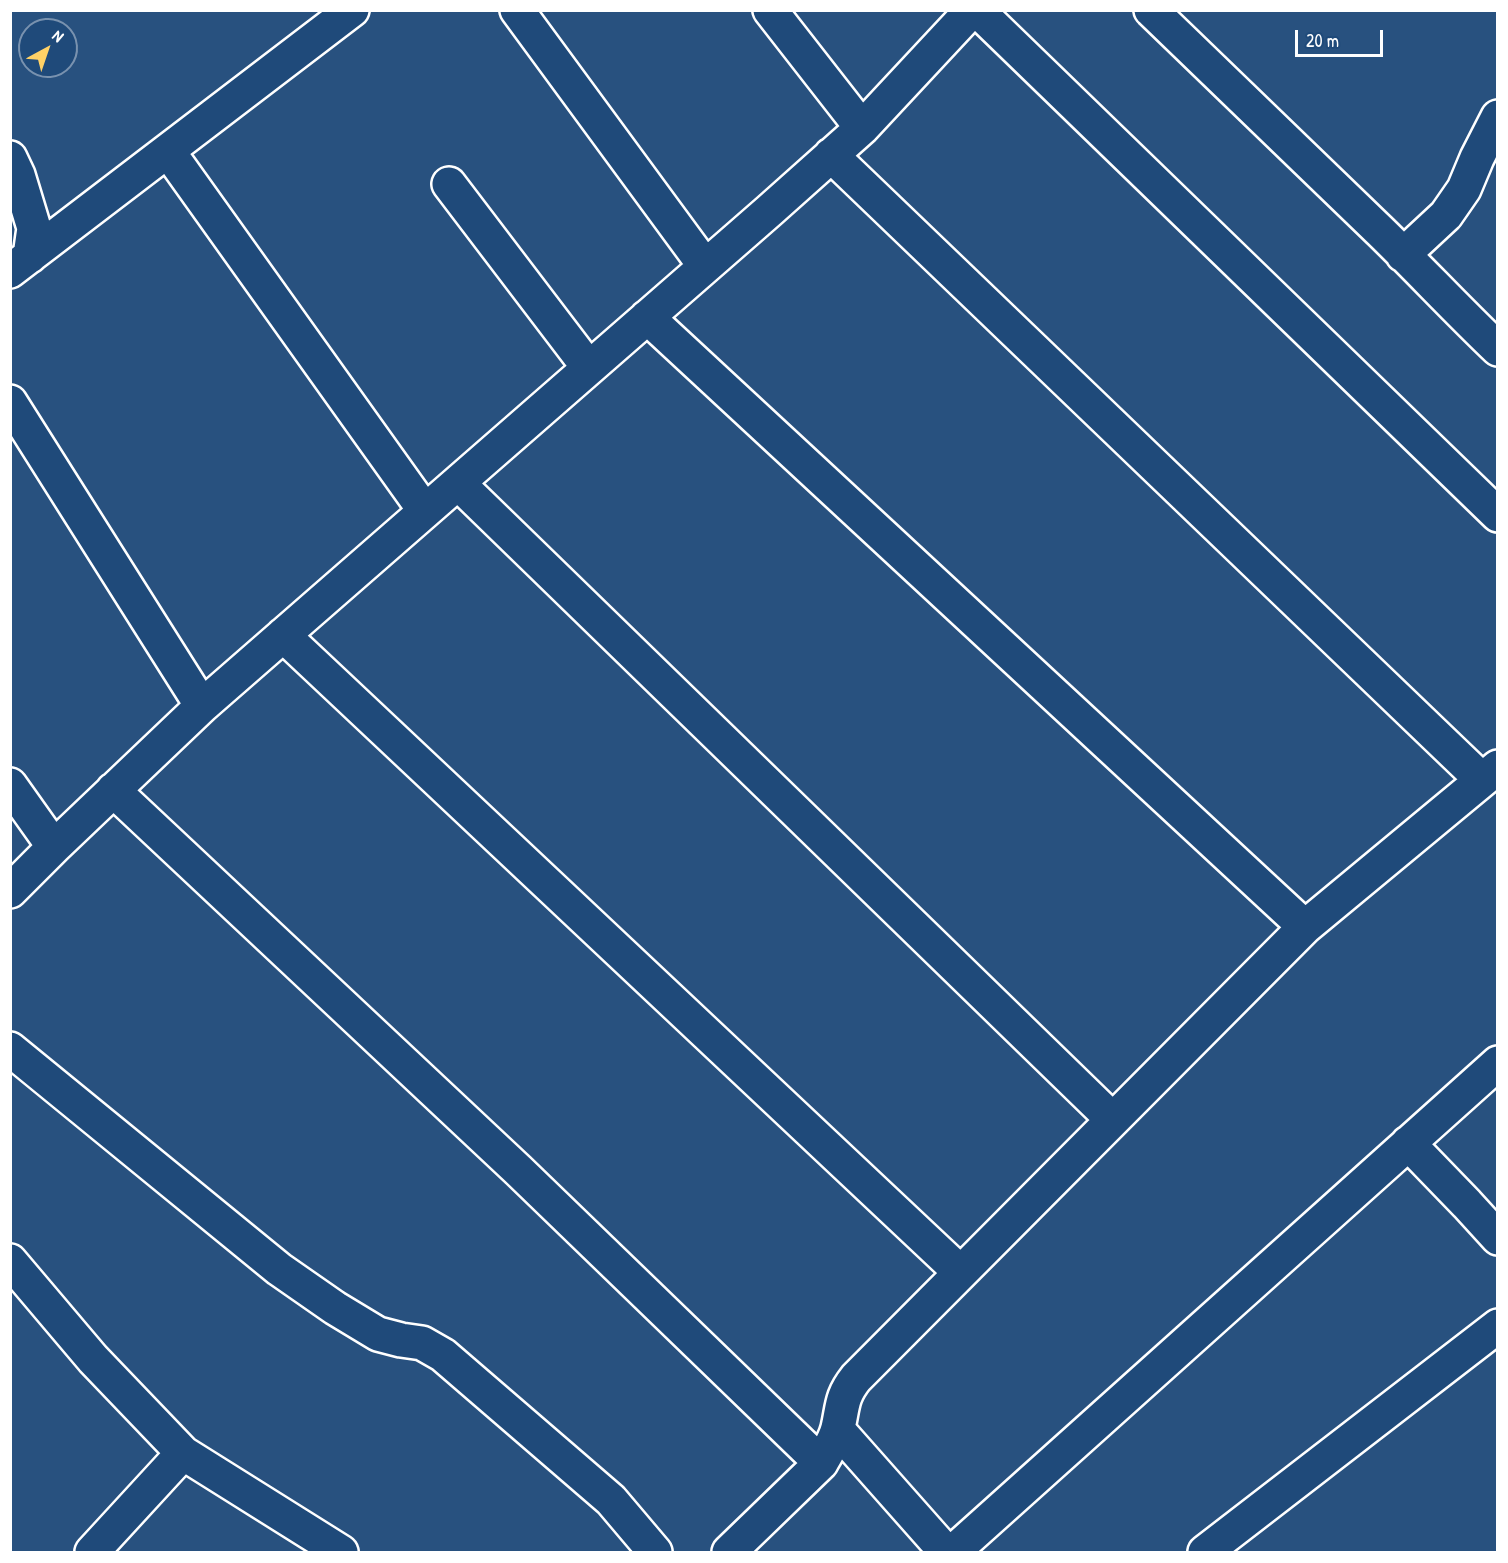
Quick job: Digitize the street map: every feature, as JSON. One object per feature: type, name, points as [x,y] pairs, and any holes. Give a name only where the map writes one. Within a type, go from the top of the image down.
[{"type":"street","points":[[20,263],[352,10]]},
{"type":"street","points":[[517,10],[705,266]]},
{"type":"street","points":[[770,10],[862,128]]},
{"type":"street","points":[[10,891],[202,706],[862,128],[972,10]]},
{"type":"street","points":[[977,10],[1497,515]]},
{"type":"street","points":[[1151,10],[1497,349]]},
{"type":"street","points":[[1403,255],[1446,215],[1464,189],[1497,117]]},
{"type":"street","points":[[168,151],[425,511]]},
{"type":"street","points":[[729,1552],[821,1463],[838,1430],[842,1400],[856,1378],[1305,927],[1490,773],[831,155]]},
{"type":"street","points":[[10,158],[18,175],[34,228],[20,263]]},
{"type":"street","points":[[448,184],[589,368]]},
{"type":"street","points":[[647,317],[1305,927]]},
{"type":"street","points":[[10,402],[202,706]]},
{"type":"street","points":[[458,483],[1112,1119]]},
{"type":"street","points":[[283,635],[960,1272]]},
{"type":"street","points":[[10,785],[54,847]]},
{"type":"street","points":[[113,790],[518,1170],[821,1463]]},
{"type":"street","points":[[10,1049],[279,1269],[335,1308],[378,1334],[422,1343],[443,1355],[611,1500],[655,1552]]},
{"type":"street","points":[[953,1552],[1497,1063]]},
{"type":"street","points":[[1408,1143],[1497,1238]]},
{"type":"street","points":[[10,1261],[93,1359],[183,1453],[341,1552]]},
{"type":"street","points":[[1205,1552],[1497,1326]]},
{"type":"street","points":[[838,1430],[946,1552]]},
{"type":"street","points":[[92,1552],[183,1453]]}]
